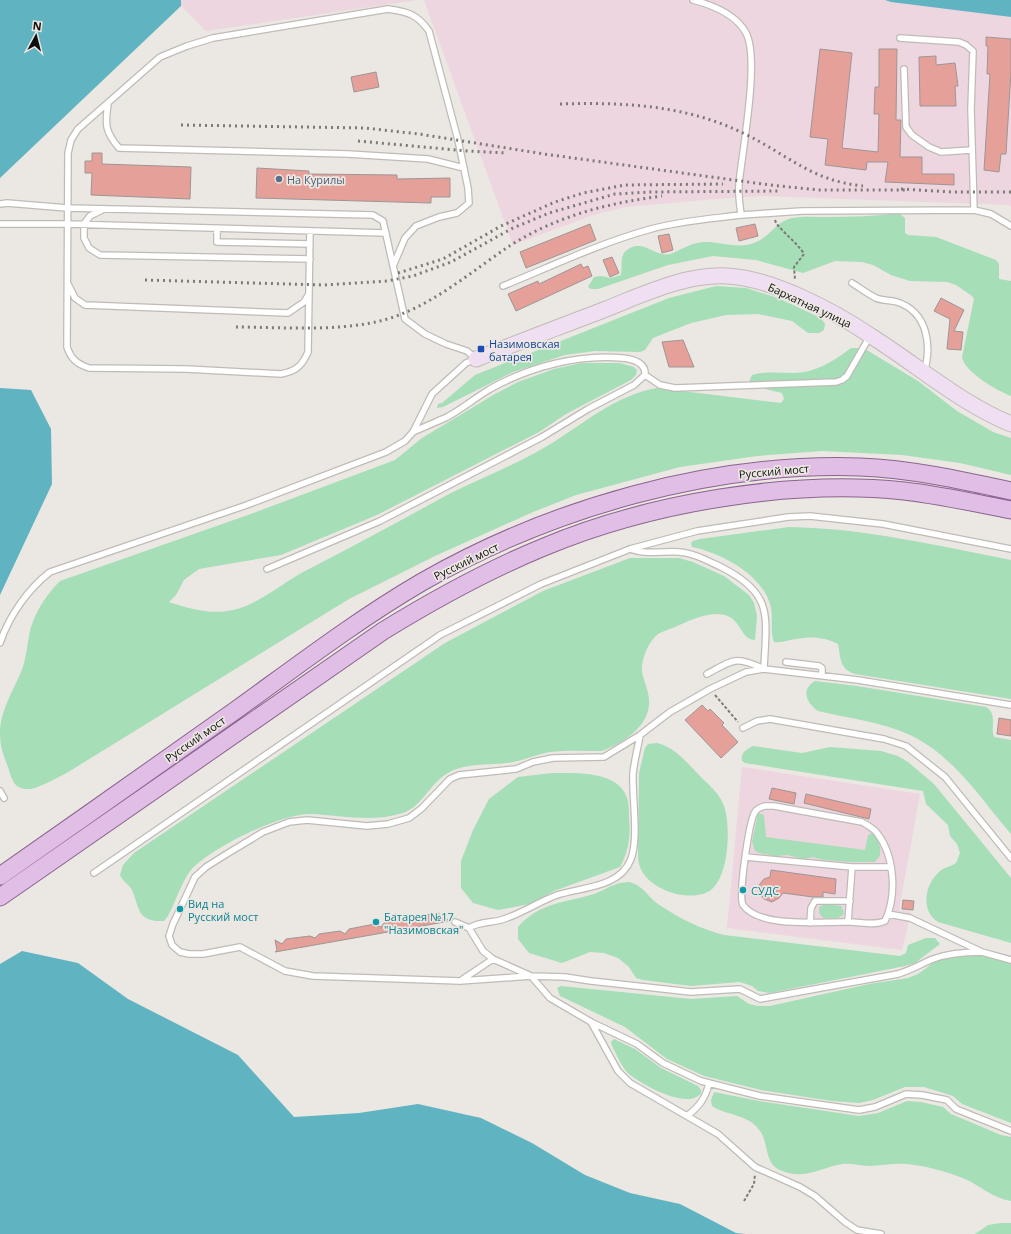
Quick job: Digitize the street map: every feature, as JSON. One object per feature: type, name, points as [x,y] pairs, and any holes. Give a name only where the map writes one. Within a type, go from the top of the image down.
[{"type":"main road","name":"Русский мост","points":[[0,876],[370,614],[445,570],[538,527],[584,510],[626,497],[684,483],[759,471],[823,467],[903,470],[1011,491]]},
{"type":"main road","name":"Русский мост","points":[[0,897],[384,631],[430,602],[505,564],[546,546],[635,517],[690,505],[761,493],[862,489],[904,491],[1011,510]]},
{"type":"street","name":"Бархатная улица","points":[[476,359],[665,286],[715,276],[738,277],[768,285],[836,314],[871,335],[959,397],[1011,424]]},
{"type":"lane","points":[[693,0],[730,14],[746,33],[751,48],[750,84],[739,185],[741,215]]},
{"type":"lane","points":[[310,231],[308,352],[303,363],[293,371],[281,374],[186,369],[89,368],[79,364],[70,357],[67,347],[67,208],[68,153],[71,140],[78,129],[160,57],[187,46],[213,38],[388,9],[407,12],[422,21],[429,32],[464,168],[469,203],[457,213],[439,217],[416,226],[405,238],[393,266]]},
{"type":"lane","points":[[900,38],[959,42],[966,45],[973,51],[972,150],[974,210]]},
{"type":"lane","points":[[904,69],[906,127],[912,135],[929,147],[941,152],[972,150]]},
{"type":"lane","points":[[108,104],[106,122],[110,138],[119,148],[348,154],[428,159],[464,168]]},
{"type":"lane","points":[[0,204],[7,203],[67,208],[373,216],[383,221],[406,319],[425,334],[446,344],[467,350],[476,359],[466,363],[432,394],[413,432],[405,441],[386,452],[244,506],[50,572],[41,579],[6,624],[0,643]]},
{"type":"lane","points":[[104,209],[90,216],[84,224],[84,238],[88,248],[100,256],[310,259]]},
{"type":"lane","points":[[503,286],[598,248],[650,230],[683,222],[741,215],[855,210],[974,210],[991,214],[1011,226]]},
{"type":"lane","points":[[0,224],[84,224],[386,233]]},
{"type":"lane","points":[[217,228],[218,242],[310,244]]},
{"type":"lane","points":[[67,282],[75,298],[85,305],[288,313],[304,302],[310,294]]},
{"type":"lane","points":[[852,283],[876,298],[896,302],[908,307],[916,314],[923,324],[928,337],[928,358],[924,372]]},
{"type":"lane","points":[[645,375],[660,385],[675,388],[836,382],[847,376],[871,335]]},
{"type":"lane","points":[[413,432],[447,416],[491,388],[516,377],[567,360],[596,356],[629,359],[642,364],[645,370],[645,375]]},
{"type":"lane","points":[[267,569],[380,520],[542,437],[581,412],[634,385],[645,375]]},
{"type":"lane","points":[[94,873],[440,635],[541,584],[630,549],[697,531],[788,517],[810,516],[883,524],[1011,549]]},
{"type":"lane","points":[[630,549],[638,552],[679,552],[696,556],[728,571],[755,590],[762,601],[765,618],[764,669]]},
{"type":"lane","points":[[706,674],[736,660],[749,662],[764,669]]},
{"type":"lane","points":[[786,662],[819,666],[822,668],[822,675]]},
{"type":"lane","points":[[982,952],[956,952],[898,974],[867,978],[768,999],[754,998],[740,988],[691,992],[565,977],[531,976],[460,981],[313,976],[285,971],[240,947],[203,954],[180,952],[172,945],[170,936],[173,924],[195,877],[206,867],[263,832],[289,822],[307,820],[367,826],[388,824],[409,818],[421,809],[450,779],[454,777],[472,773],[516,769],[533,762],[553,758],[604,756],[640,735],[670,712],[710,689],[746,672],[764,669],[822,675],[1011,705]]},
{"type":"lane","points":[[743,728],[757,721],[770,719],[884,739],[906,746],[945,777],[1011,858]]},
{"type":"lane","points":[[470,928],[476,924],[498,921],[515,916],[556,896],[580,888],[603,884],[626,869],[631,858],[633,845],[635,825],[633,773],[640,735]]},
{"type":"lane","points":[[0,792],[4,798]]},
{"type":"lane","points":[[774,806],[862,822],[877,833],[891,867],[893,879],[888,914],[885,922],[878,924],[848,922],[810,923],[761,917],[748,911],[742,903],[740,892],[749,832],[754,812],[758,808],[774,806]]},
{"type":"lane","points":[[746,857],[852,867],[891,867]]},
{"type":"lane","points":[[848,922],[852,867]]},
{"type":"lane","points":[[810,923],[811,908],[815,901],[850,902]]},
{"type":"lane","points":[[888,914],[910,918],[982,952],[1011,960]]},
{"type":"lane","points":[[454,922],[470,928],[483,951],[493,960],[531,976],[550,998],[591,1022],[637,1044],[663,1063],[709,1084],[760,1096],[859,1110],[875,1107],[906,1094],[922,1095],[947,1100],[956,1109],[1011,1131]]},
{"type":"lane","points":[[460,981],[493,960]]},
{"type":"lane","points":[[591,1022],[623,1077],[630,1083],[688,1115],[718,1134],[755,1167],[800,1187],[814,1196],[857,1230],[881,1234]]},
{"type":"lane","points":[[688,1115],[702,1102],[709,1084]]},
{"type":"path","points":[[774,213],[775,223],[800,246],[804,254],[794,267],[796,296]]},
{"type":"path","points":[[710,689],[743,728]]},
{"type":"path","points":[[744,1201],[754,1184],[755,1167]]},
{"type":"shaded area","points":[[181,0],[418,0],[206,31],[181,6]]},
{"type":"shaded area","points":[[424,0],[885,0],[1011,17],[1011,207],[1009,205],[763,196],[715,199],[626,207],[593,215],[513,245]]},
{"type":"shaded area","points":[[742,767],[920,794],[899,910],[911,912],[902,950],[727,928]]},
{"type":"green space","points":[[899,213],[905,218],[905,233],[908,235],[936,237],[996,260],[999,264],[999,279],[1011,281],[1011,396],[982,380],[964,363],[962,357],[974,299],[956,285],[947,282],[910,281],[891,275],[873,265],[862,262],[835,261],[803,273],[756,260],[713,256],[668,265],[598,289],[591,289],[588,287],[594,277],[601,276],[611,278],[621,275],[622,257],[624,253],[626,250],[636,246],[641,246],[662,254],[667,254],[699,242],[746,245],[761,240],[780,223],[792,218],[864,216]]},
{"type":"green space","points":[[716,286],[746,288],[778,298],[821,318],[825,324],[824,330],[819,333],[808,333],[792,321],[758,314],[726,315],[691,323],[653,338],[645,350],[640,352],[595,351],[565,355],[513,372],[443,407],[437,408],[438,404],[442,403],[475,375],[669,298]]},
{"type":"green space","points":[[851,348],[863,348],[918,381],[957,411],[993,432],[1011,438],[1011,475],[960,463],[902,455],[822,451],[757,456],[680,467],[576,495],[533,512],[435,556],[349,599],[65,774],[32,789],[20,788],[11,778],[1,746],[1,721],[5,707],[23,667],[33,620],[43,602],[60,581],[248,515],[395,460],[422,438],[495,394],[518,382],[554,369],[581,363],[620,363],[634,367],[637,370],[636,375],[631,380],[566,414],[539,432],[377,515],[281,555],[199,569],[184,580],[176,595],[169,602],[208,612],[233,610],[253,603],[298,575],[451,493],[537,452],[600,411],[628,397],[657,388],[781,403],[784,399],[782,393],[752,386],[749,382],[752,375],[768,373],[795,373],[811,370],[825,365]]},
{"type":"green space","points":[[789,527],[817,528],[873,534],[1011,560],[1011,699],[855,674],[843,666],[838,644],[823,639],[807,638],[774,642],[772,634],[771,608],[767,596],[760,586],[751,576],[729,560],[692,547],[691,543],[700,539]]},
{"type":"green space","points":[[630,558],[679,558],[693,562],[724,576],[749,595],[754,603],[757,616],[755,640],[746,636],[732,618],[726,615],[718,614],[696,618],[662,632],[651,641],[646,651],[642,667],[648,692],[648,713],[633,734],[618,744],[602,751],[550,752],[513,762],[473,765],[457,769],[443,776],[437,781],[422,799],[410,810],[391,816],[379,818],[356,818],[310,814],[281,820],[264,826],[246,834],[214,852],[191,870],[164,921],[149,919],[144,917],[141,913],[132,890],[120,875],[123,865],[134,853],[445,643],[543,591]]},
{"type":"green space","points":[[815,681],[857,686],[986,707],[990,710],[993,717],[994,737],[1011,740],[1011,834],[953,766],[940,754],[925,744],[910,735],[888,727],[818,711],[814,708],[808,700],[806,692],[810,685]]},
{"type":"green space","points":[[657,743],[669,748],[680,756],[714,790],[724,806],[728,838],[725,863],[722,874],[717,883],[711,890],[703,894],[693,896],[682,895],[661,888],[645,875],[638,860],[639,773],[645,748],[648,744]]},
{"type":"green space","points":[[753,746],[802,753],[830,747],[881,751],[898,756],[908,762],[934,784],[1011,878],[1011,943],[938,922],[932,917],[927,905],[926,897],[930,883],[941,870],[956,863],[960,853],[957,844],[950,836],[948,825],[926,804],[923,791],[745,763],[742,761],[742,756],[746,750]]},
{"type":"green space","points":[[552,773],[596,775],[617,784],[624,791],[628,801],[630,832],[627,850],[620,867],[554,891],[530,904],[498,910],[473,903],[461,888],[461,861],[473,830],[489,799],[518,777]]},
{"type":"green space","points":[[758,814],[763,814],[764,816],[766,837],[865,850],[868,835],[872,833],[879,844],[879,856],[874,862],[852,862],[823,860],[813,857],[804,859],[787,855],[776,856],[759,853],[755,851],[752,842]]},
{"type":"green space","points":[[629,882],[638,886],[654,901],[674,914],[707,930],[724,935],[900,956],[906,953],[908,945],[926,938],[935,938],[940,944],[915,963],[905,966],[770,993],[758,991],[752,986],[740,982],[691,986],[643,980],[636,978],[629,967],[618,958],[604,953],[590,952],[562,963],[529,953],[518,939],[518,927],[526,919],[544,908],[553,904],[594,894],[610,886]]},
{"type":"green space","points":[[825,904],[841,906],[844,912],[843,915],[838,918],[823,918],[819,913],[819,907]]},
{"type":"green space","points":[[947,953],[970,953],[1011,962],[1011,1123],[962,1104],[953,1096],[924,1087],[905,1087],[873,1100],[859,1103],[832,1101],[761,1090],[704,1076],[667,1059],[625,1027],[560,996],[557,988],[561,986],[691,999],[737,996],[749,1004],[770,1006],[869,984],[908,978],[918,974]]},
{"type":"green space","points":[[614,1039],[635,1049],[661,1068],[698,1086],[701,1093],[695,1098],[686,1099],[676,1097],[664,1094],[634,1078],[623,1067],[619,1060],[611,1042]]},
{"type":"green space","points":[[714,1092],[759,1101],[859,1116],[878,1113],[907,1101],[921,1102],[943,1107],[951,1114],[1001,1135],[1011,1137],[1011,1201],[987,1192],[959,1176],[936,1169],[906,1164],[869,1166],[842,1164],[811,1173],[788,1173],[780,1170],[771,1163],[763,1136],[755,1125],[744,1118],[724,1112],[712,1106],[711,1100]]},
{"type":"green space","points":[[1011,1223],[1011,1234],[975,1234],[988,1225]]},
{"type":"water","points":[[0,0],[181,0],[181,6],[0,178]]},
{"type":"water","points":[[885,0],[1011,0],[1011,17],[891,2]]},
{"type":"water","points":[[0,388],[31,390],[51,429],[52,484],[0,595]]},
{"type":"water","points":[[22,951],[78,963],[128,999],[238,1055],[294,1117],[359,1113],[418,1104],[481,1118],[532,1143],[585,1175],[630,1193],[680,1204],[736,1233],[746,1234],[0,1234],[0,964]]},
{"type":"building","points":[[986,37],[1011,39],[1011,72],[1006,154],[1001,154],[999,172],[984,170],[990,74],[987,74],[988,46],[986,46]]},
{"type":"building","points":[[820,49],[852,53],[842,148],[878,152],[879,114],[874,114],[875,87],[879,87],[879,49],[897,49],[896,120],[901,120],[900,157],[922,157],[922,174],[954,174],[954,185],[885,182],[888,162],[867,162],[866,170],[825,165],[828,139],[810,137]]},
{"type":"building","points":[[936,56],[936,65],[955,63],[958,86],[955,86],[956,106],[920,106],[919,57]]},
{"type":"building","points":[[376,72],[379,87],[354,92],[351,77]]},
{"type":"building","points":[[92,153],[102,153],[102,164],[191,167],[190,199],[91,195],[92,173],[85,173],[85,161],[92,161]]},
{"type":"building","points":[[257,168],[309,171],[309,174],[397,175],[397,179],[450,178],[450,197],[431,197],[431,203],[256,198]]},
{"type":"building","points":[[590,224],[596,240],[526,268],[520,252]]},
{"type":"building","points":[[755,224],[758,236],[739,241],[736,228]]},
{"type":"building","points":[[669,234],[673,250],[662,253],[658,236]]},
{"type":"building","points":[[612,257],[619,273],[610,277],[603,260]]},
{"type":"building","points":[[581,264],[583,268],[588,266],[592,276],[516,311],[508,294],[538,281],[539,284]]},
{"type":"building","points":[[941,298],[964,310],[954,331],[963,332],[961,350],[947,349],[950,319],[934,311]]},
{"type":"building","points":[[683,340],[694,367],[669,367],[662,342]]},
{"type":"building","points":[[702,705],[708,711],[710,709],[724,723],[722,725],[738,742],[721,758],[685,720]]},
{"type":"building","points":[[999,718],[1011,720],[1011,736],[997,734]]},
{"type":"building","points":[[772,788],[796,793],[794,804],[769,799]]},
{"type":"building","points":[[806,794],[871,809],[869,819],[804,803]]},
{"type":"building","points":[[771,870],[836,879],[835,894],[823,892],[823,897],[813,897],[783,893],[779,898],[772,902],[764,899],[759,893],[759,885],[764,879],[770,877]]},
{"type":"building","points":[[903,900],[914,901],[913,910],[902,909]]},
{"type":"building","points":[[438,913],[450,921],[275,952],[277,950],[275,940],[282,944],[286,939],[310,936],[315,938],[319,934],[340,931],[345,934],[349,929],[375,924],[381,927],[384,923],[388,922],[389,915],[397,914],[399,920],[404,919],[410,922],[413,917]]},
{"type":"railway","points":[[560,104],[631,105],[678,111],[723,124],[760,142],[801,166],[829,179],[863,186]]},
{"type":"railway","points":[[181,125],[365,128],[419,134],[544,154],[770,185],[819,190],[905,190]]},
{"type":"railway","points":[[358,141],[506,153]]},
{"type":"railway","points":[[398,273],[443,259],[501,226],[555,202],[583,193],[625,185],[723,184]]},
{"type":"railway","points":[[901,189],[952,192],[1011,192]]},
{"type":"railway","points":[[145,280],[324,285],[387,281],[413,276],[451,262],[513,228],[549,213],[615,194],[650,192],[780,191]]},
{"type":"railway","points":[[236,327],[322,328],[343,327],[385,320],[418,307],[432,299],[459,282],[511,245],[546,226],[584,212],[603,207],[662,196]]},
{"type":"place","name":"На Курилы","points":[[279,179]]},
{"type":"place","name":"Назимовская батарея","points":[[481,349]]},
{"type":"place","name":"СУДС","points":[[743,890]]},
{"type":"place","name":"Вид на Русский мост","points":[[180,909]]},
{"type":"place","name":"Батарея №17 \"Назимовская\"","points":[[376,922]]}]
